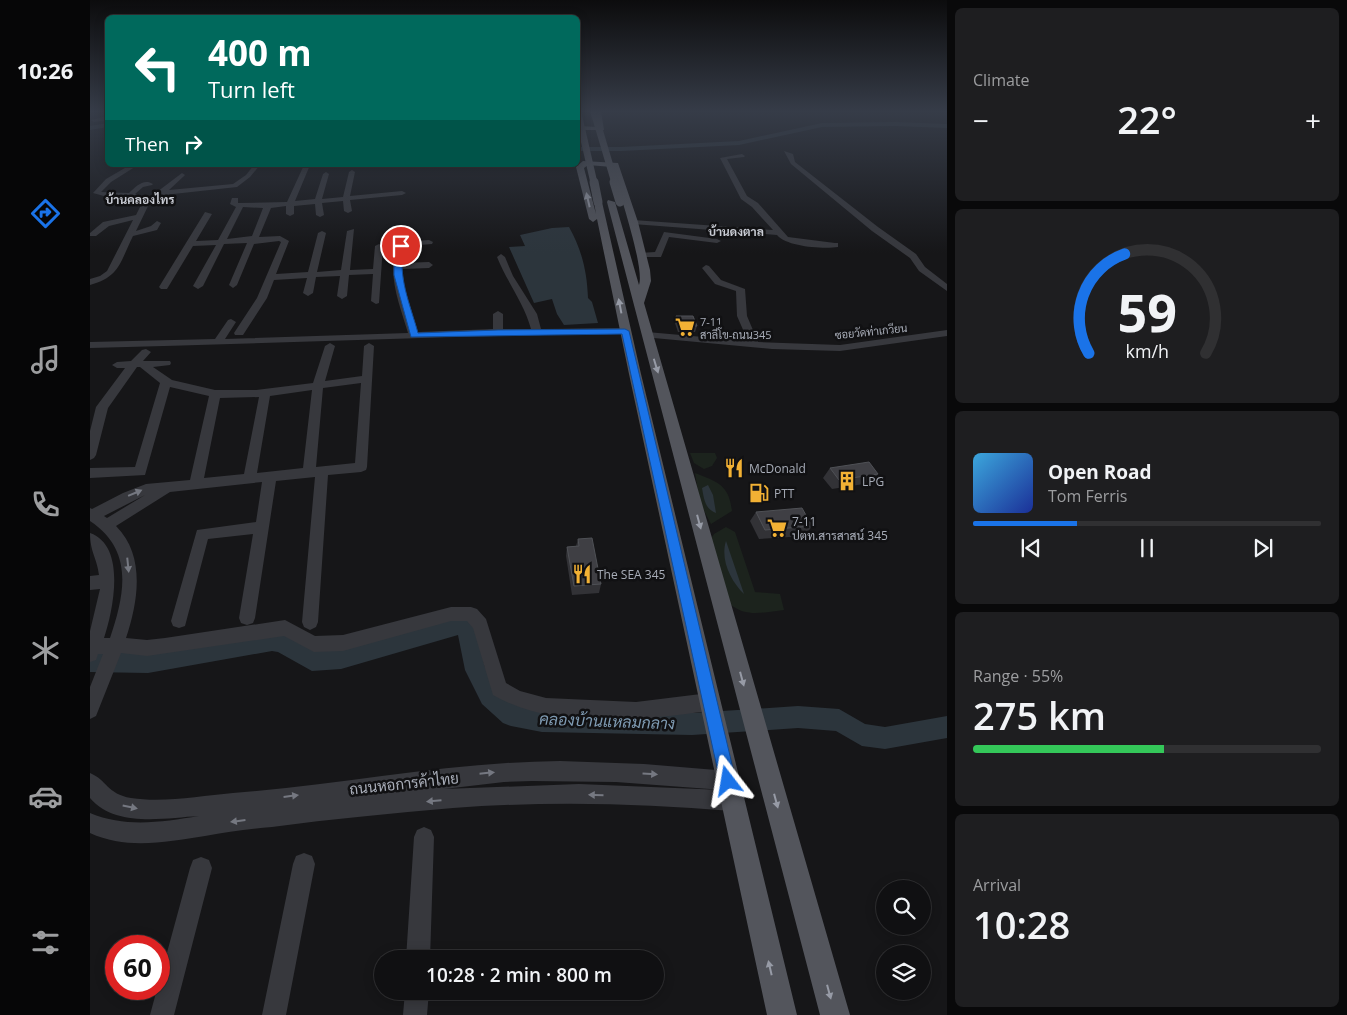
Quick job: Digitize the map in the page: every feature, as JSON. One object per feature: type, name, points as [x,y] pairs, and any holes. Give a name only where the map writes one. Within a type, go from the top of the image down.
[{"type":"main road","points":[[594,158],[609,200],[634,285],[835,1015]]},
{"type":"main road","points":[[601,158],[609,200],[615,279],[625,331],[782,1015]]},
{"type":"main road","points":[[598,159],[603,176]]},
{"type":"main road","points":[[615,279],[598,236],[581,165],[617,166],[642,255],[646,281],[639,304]]},
{"type":"street","points":[[723,158],[744,197],[755,205],[778,233],[789,241],[834,246]]},
{"type":"street","points":[[790,158],[793,163],[875,229],[913,256],[922,269],[947,288]]},
{"type":"street","points":[[131,167],[121,172],[96,192],[100,194],[130,195],[142,185],[150,184]]},
{"type":"street","points":[[163,193],[235,186],[248,176],[255,167]]},
{"type":"street","points":[[290,214],[290,204],[294,193],[287,191],[289,186],[299,181],[305,167]]},
{"type":"street","points":[[348,211],[346,198],[352,172]]},
{"type":"street","points":[[92,234],[102,226],[143,208],[163,193],[182,174]]},
{"type":"street","points":[[320,215],[318,201],[326,174]]},
{"type":"street","points":[[202,190],[207,180]]},
{"type":"street","points":[[373,186],[373,195]]},
{"type":"street","points":[[198,286],[221,242],[238,203],[290,204],[401,192]]},
{"type":"street","points":[[130,195],[143,208]]},
{"type":"street","points":[[233,285],[253,240],[265,205],[265,197]]},
{"type":"street","points":[[90,282],[107,276],[126,244],[143,208]]},
{"type":"street","points":[[164,287],[208,214]]},
{"type":"street","points":[[100,218],[115,216],[112,222]]},
{"type":"street","points":[[633,222],[778,233]]},
{"type":"street","points":[[129,235],[154,228],[157,224]]},
{"type":"street","points":[[642,255],[658,255],[663,240],[674,224]]},
{"type":"street","points":[[342,296],[351,230]]},
{"type":"street","points":[[126,244],[137,240],[144,231]]},
{"type":"street","points":[[308,293],[322,233]]},
{"type":"street","points":[[667,234],[717,241]]},
{"type":"street","points":[[190,244],[280,238],[285,241],[262,298],[237,338]]},
{"type":"street","points":[[414,335],[400,287],[397,268],[400,248],[403,244],[429,242]]},
{"type":"street","points":[[376,301],[379,246]]},
{"type":"street","points":[[502,258],[509,276],[532,314],[537,332]]},
{"type":"street","points":[[397,268],[429,265]]},
{"type":"street","points":[[706,268],[718,282],[740,289],[742,316],[754,344]]},
{"type":"street","points":[[272,277],[378,271]]},
{"type":"street","points":[[498,314],[498,332]]},
{"type":"street","points":[[218,342],[231,322]]},
{"type":"street","points":[[90,345],[218,342],[237,338],[625,331]]},
{"type":"street","name":"ซอยวัดท่าเกวียน","points":[[647,335],[754,344],[840,348],[947,333]]},
{"type":"street","points":[[310,622],[318,386],[330,346]]},
{"type":"street","points":[[91,515],[132,493],[149,487],[361,467],[369,346]]},
{"type":"street","points":[[141,360],[166,382],[215,394],[265,393],[367,379]]},
{"type":"street","points":[[117,365],[141,360],[166,362]]},
{"type":"street","points":[[90,455],[102,407],[141,360]]},
{"type":"street","points":[[90,473],[140,472],[166,382]]},
{"type":"street","points":[[250,478],[265,393]]},
{"type":"street","points":[[196,484],[215,394]]},
{"type":"street","points":[[247,618],[270,476]]},
{"type":"street","points":[[106,524],[148,500],[166,486]]},
{"type":"street","points":[[90,710],[115,647],[126,612],[129,571],[127,554],[118,538],[106,524],[91,515]]},
{"type":"street","points":[[179,621],[202,534],[262,527]]},
{"type":"street","points":[[90,539],[102,554],[108,581],[102,616],[91,650],[115,647],[147,648],[165,646],[285,628],[306,640],[321,645],[343,643],[451,614],[464,613],[471,614],[480,624],[499,689],[517,699],[546,707],[636,711],[710,707]]},
{"type":"street","points":[[90,583],[108,581]]},
{"type":"street","name":"ถนนหอการค้าไทย","points":[[90,783],[100,796],[111,803],[142,810],[251,802],[486,774],[544,770],[644,774],[730,791]]},
{"type":"street","name":"ถนนหอการค้าไทย","points":[[90,823],[109,830],[127,833],[151,832],[254,819],[487,796],[730,791]]},
{"type":"street","points":[[418,950],[424,837]]},
{"type":"street","points":[[274,1015],[304,864]]},
{"type":"street","points":[[162,1015],[201,868]]},
{"type":"street","points":[[416,1015],[417,1000]]},
{"type":"shaded area","points":[[569,227],[580,253],[585,270],[588,298],[592,302],[598,323],[564,325],[557,314],[552,299],[534,303],[509,247],[525,246],[520,235],[552,228]]},
{"type":"shaded area","points":[[690,453],[715,453],[717,458],[712,466],[704,469],[694,463]]},
{"type":"shaded area","points":[[695,473],[721,485],[728,495],[732,511],[711,524],[700,503]]},
{"type":"shaded area","points":[[708,485],[713,495],[716,513],[709,509],[704,500],[702,488]]},
{"type":"shaded area","points":[[726,527],[735,532],[755,592],[780,594],[784,610],[749,613],[730,604],[711,539],[714,534]]},
{"type":"shaded area","points":[[726,541],[744,594],[728,570],[724,555]]},
{"type":"building","points":[[676,316],[693,316],[697,326],[679,326]]},
{"type":"building","points":[[869,462],[878,474],[839,480],[830,468]]},
{"type":"building","points":[[802,508],[812,526],[765,530],[756,512]]},
{"type":"building","name":"The SEA 345","points":[[592,538],[601,584],[574,586],[567,547],[579,546],[578,539]]},
{"type":"waterway","name":"คลองบ้านแหลมกลาง","points":[[90,662],[148,663],[272,642],[281,643],[312,661],[341,659],[461,625],[466,627],[475,670],[489,697],[511,715],[542,721],[692,724],[798,717],[839,720],[862,735],[885,738],[947,727]]},
{"type":"place","name":"7-11 สาลีโข-ถนน345","points":[[685,327]]},
{"type":"place","name":"McDonald","points":[[734,468]]},
{"type":"place","name":"LPG","points":[[847,481]]},
{"type":"place","name":"PTT","points":[[759,493]]},
{"type":"place","name":"7-11 ปตท.สารสาสน์ 345","points":[[777,528]]},
{"type":"place","name":"The SEA 345","points":[[582,574]]},
{"type":"district","name":"บ้านคลองไทร","points":[[140,199]]},
{"type":"district","name":"บ้านดงตาล","points":[[736,231]]},
{"type":"route","points":[[401,246],[397,260],[398,275],[414,335],[625,331],[728,781]]}]
